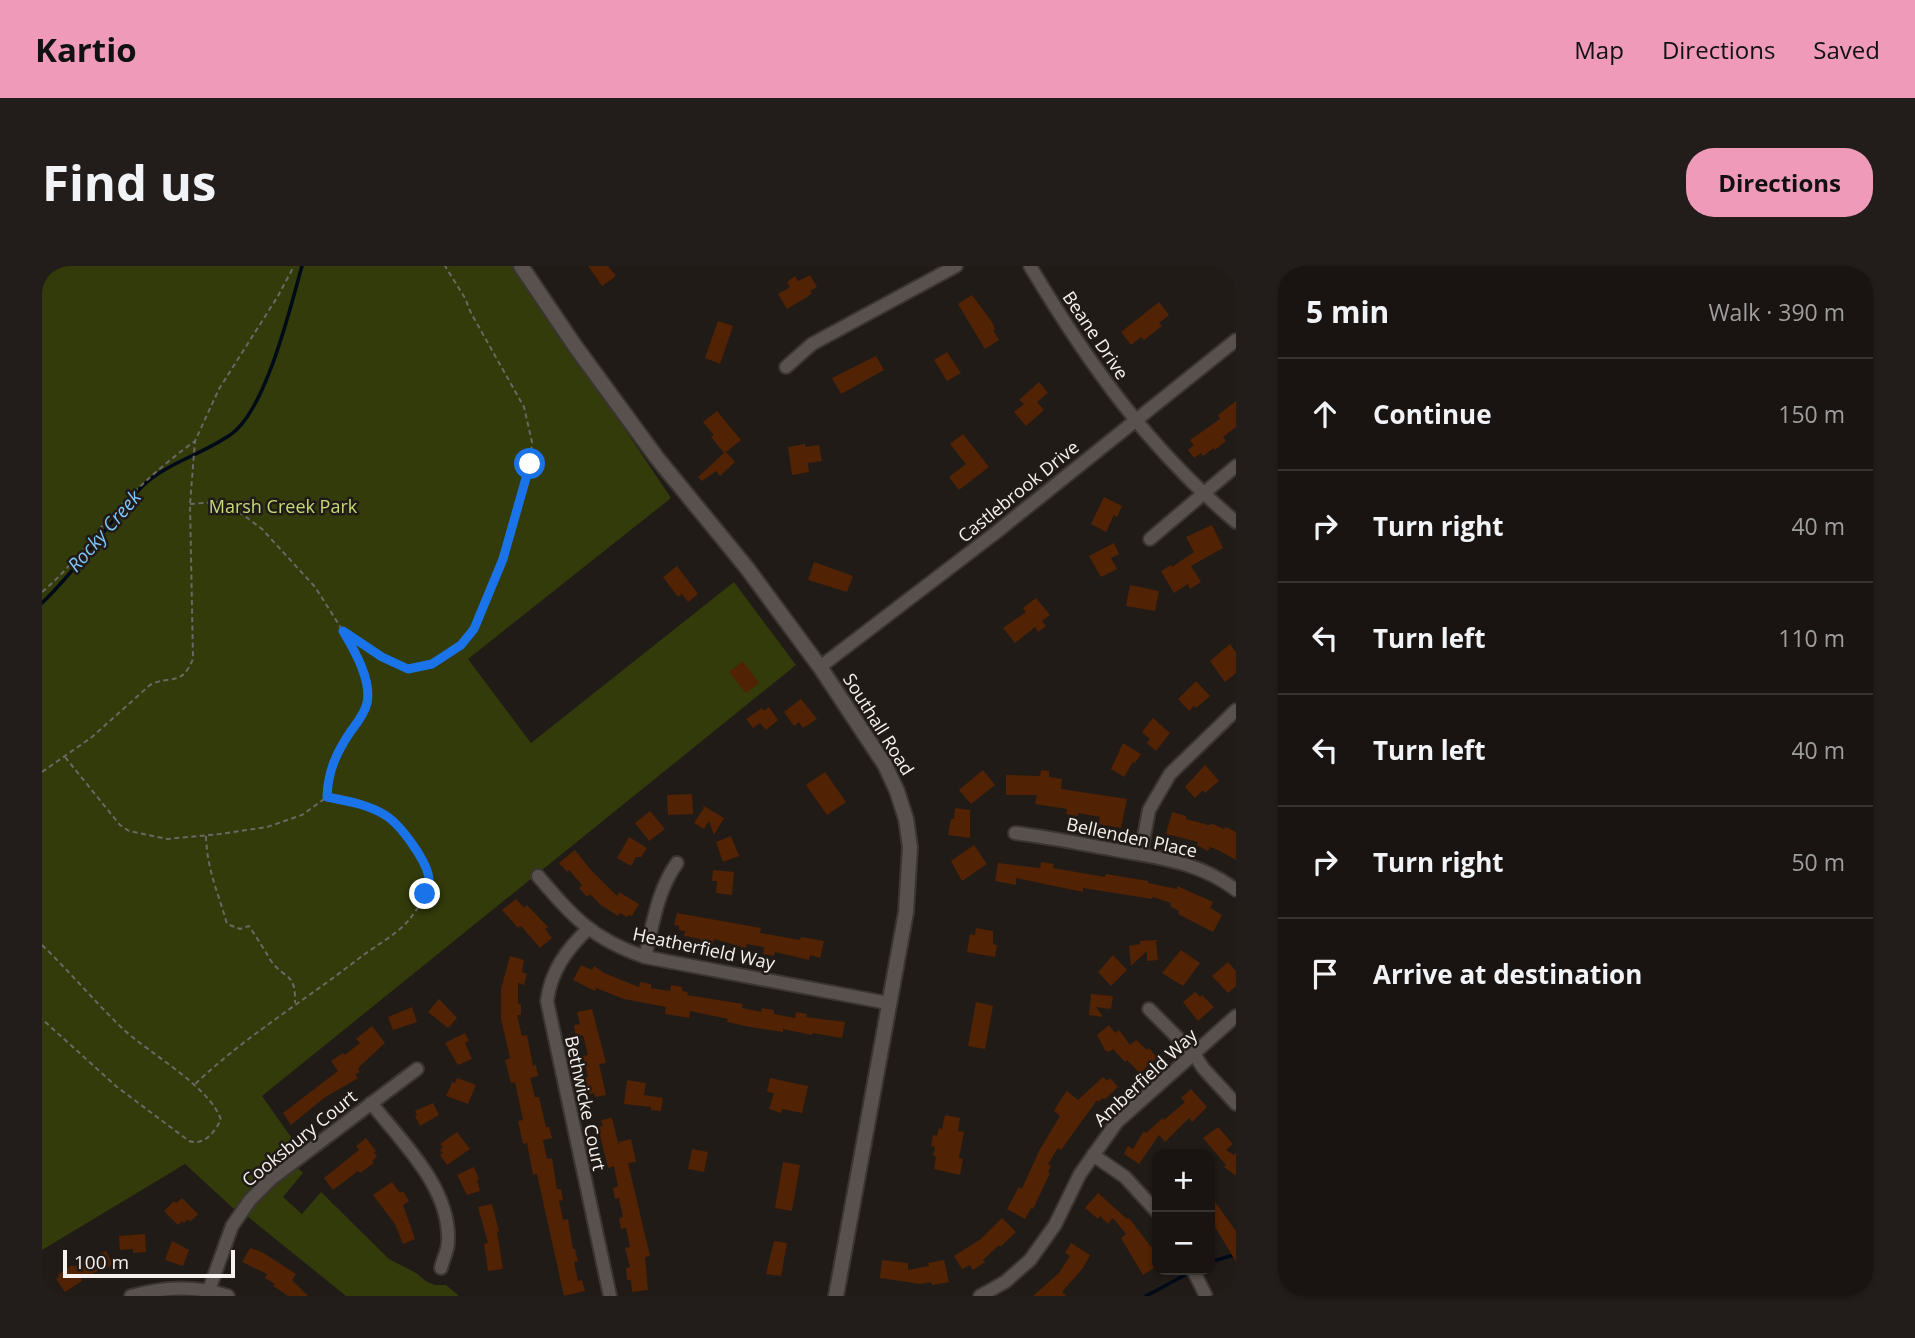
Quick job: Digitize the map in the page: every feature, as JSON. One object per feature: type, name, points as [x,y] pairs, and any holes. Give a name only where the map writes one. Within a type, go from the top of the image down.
[{"type":"street","name":"Southall Road","points":[[521,266],[575,346],[657,458],[747,568],[820,667],[885,765],[897,790],[906,819],[911,847],[909,880],[836,1296]]},
{"type":"street","points":[[786,367],[812,344],[956,266]]},
{"type":"street","name":"Beane Drive","points":[[1030,266],[1081,347],[1134,421],[1202,494],[1236,522]]},
{"type":"street","name":"Castlebrook Drive","points":[[820,667],[994,534],[1236,340]]},
{"type":"street","points":[[1150,539],[1236,466]]},
{"type":"street","points":[[1141,853],[1149,810],[1170,774],[1236,710]]},
{"type":"street","name":"Bellenden Place","points":[[1015,833],[1141,853],[1202,869],[1236,890]]},
{"type":"street","points":[[645,957],[663,884],[677,863]]},
{"type":"street","name":"Heatherfield Way","points":[[538,876],[587,929],[607,941],[645,957],[888,1003]]},
{"type":"street","name":"Bethwicke Court","points":[[587,929],[566,952],[554,971],[547,1001],[610,1296]]},
{"type":"street","points":[[1149,1009],[1194,1054],[1203,1068],[1236,1104]]},
{"type":"street","name":"Amberfield Way","points":[[980,1296],[1005,1282],[1030,1260],[1055,1225],[1080,1174],[1118,1122],[1236,1016]]},
{"type":"street","name":"Cooksbury Court","points":[[209,1290],[232,1226],[250,1200],[271,1179],[417,1069]]},
{"type":"street","points":[[371,1103],[432,1182],[444,1207],[448,1242],[441,1268]]},
{"type":"street","points":[[1093,1155],[1125,1177],[1152,1207]]},
{"type":"street","points":[[1196,1275],[1206,1296]]},
{"type":"street","points":[[131,1296],[178,1288],[209,1290],[228,1296]]},
{"type":"path","points":[[42,772],[92,737],[150,685],[179,677],[189,668],[193,659],[190,504],[195,441],[219,389],[294,266]]},
{"type":"path","points":[[343,631],[382,657],[408,669],[432,664],[461,645],[474,629],[499,569],[530,464],[532,442],[524,407],[465,298],[444,266]]},
{"type":"path","points":[[42,592],[68,569],[105,523],[156,470],[195,441]]},
{"type":"path","points":[[190,504],[217,502],[242,514],[262,529],[315,587],[343,631],[361,667],[368,702],[336,754],[328,780],[327,797]]},
{"type":"path","points":[[65,757],[120,825],[130,831],[167,839],[267,827],[302,815],[327,797],[355,802],[387,816],[414,845],[427,872],[429,882],[425,894],[408,921],[337,976],[295,1003],[221,1060],[193,1086]]},
{"type":"path","points":[[206,835],[211,879],[227,924],[240,929],[249,926],[273,964],[289,976],[296,989],[295,1003]]},
{"type":"path","points":[[42,945],[123,1029],[215,1106],[221,1120],[209,1137],[196,1143],[189,1141],[117,1087],[42,1019]]},
{"type":"green space","name":"Marsh Creek Park","points":[[42,266],[516,266],[671,498],[468,659],[531,743],[734,582],[796,665],[262,1096],[298,1147],[264,1175],[234,1209],[185,1164],[42,1250]]},
{"type":"green space","points":[[296,1166],[303,1173],[283,1197],[302,1214],[321,1192],[389,1259],[427,1282],[446,1285],[459,1296],[346,1296],[247,1216],[258,1201]]},
{"type":"building","points":[[588,266],[608,266],[616,276],[602,286]]},
{"type":"building","points":[[810,275],[817,287],[810,291],[812,293],[807,297],[787,309],[778,294],[790,287],[787,282],[795,276],[798,281]]},
{"type":"building","points":[[972,295],[992,322],[999,340],[985,349],[958,304]]},
{"type":"building","points":[[1159,302],[1169,315],[1159,323],[1162,326],[1144,340],[1141,337],[1131,345],[1121,332]]},
{"type":"building","points":[[718,321],[733,326],[720,364],[705,358]]},
{"type":"building","points":[[947,352],[961,373],[947,381],[934,360]]},
{"type":"building","points":[[876,356],[884,370],[841,394],[832,378]]},
{"type":"building","points":[[1039,382],[1048,393],[1037,402],[1044,410],[1026,426],[1014,412],[1024,404],[1019,400]]},
{"type":"building","points":[[1236,401],[1236,427],[1223,437],[1226,441],[1215,450],[1214,448],[1203,456],[1201,453],[1194,458],[1188,450],[1194,445],[1190,440],[1220,419],[1218,415]]},
{"type":"building","points":[[717,411],[741,440],[726,452],[735,462],[720,476],[716,471],[702,481],[698,477],[724,453],[703,422]]},
{"type":"building","points":[[963,434],[989,467],[959,490],[949,477],[966,464],[950,444]]},
{"type":"building","points":[[805,444],[805,447],[819,445],[822,461],[808,463],[809,472],[792,475],[788,447]]},
{"type":"building","points":[[1104,497],[1122,506],[1106,532],[1091,524]]},
{"type":"building","points":[[1212,525],[1223,548],[1191,566],[1201,582],[1190,589],[1188,584],[1174,593],[1161,571],[1194,552],[1186,537]]},
{"type":"building","points":[[1114,543],[1119,554],[1111,558],[1117,569],[1101,577],[1089,556]]},
{"type":"building","points":[[814,562],[853,576],[847,592],[808,580]]},
{"type":"building","points":[[677,566],[698,594],[688,602],[682,594],[678,597],[663,577]]},
{"type":"building","points":[[1130,585],[1159,591],[1155,611],[1126,606]]},
{"type":"building","points":[[1036,598],[1050,615],[1042,621],[1046,626],[1038,632],[1035,627],[1015,643],[1003,628],[1026,612],[1023,608]]},
{"type":"building","points":[[1230,644],[1236,652],[1236,673],[1225,682],[1210,661]]},
{"type":"building","points":[[743,661],[759,683],[746,693],[729,672]]},
{"type":"building","points":[[1196,681],[1210,696],[1189,711],[1178,699]]},
{"type":"building","points":[[801,699],[817,719],[803,728],[799,722],[794,726],[784,712]]},
{"type":"building","points":[[769,707],[778,720],[766,730],[760,723],[753,728],[746,719],[762,708],[764,711]]},
{"type":"building","points":[[1153,718],[1170,733],[1156,751],[1147,743],[1150,739],[1142,732]]},
{"type":"building","points":[[1123,743],[1141,754],[1124,777],[1111,769]]},
{"type":"building","points":[[1205,765],[1219,781],[1195,798],[1185,787]]},
{"type":"building","points":[[983,770],[995,785],[971,804],[959,790]]},
{"type":"building","points":[[1041,770],[1049,771],[1049,777],[1062,779],[1061,789],[1127,799],[1121,828],[1098,824],[1100,817],[1066,814],[1067,809],[1035,804],[1037,795],[1006,795],[1006,775],[1040,776]]},
{"type":"building","points":[[825,772],[846,802],[827,815],[806,785]]},
{"type":"building","points":[[692,794],[693,814],[668,815],[667,795]]},
{"type":"building","points":[[702,805],[724,818],[714,835],[709,821],[704,829],[694,823],[704,808]]},
{"type":"building","points":[[955,808],[970,810],[970,838],[948,835]]},
{"type":"building","points":[[650,811],[665,829],[649,841],[635,823]]},
{"type":"building","points":[[1172,812],[1186,816],[1186,819],[1224,829],[1226,827],[1236,832],[1236,860],[1210,847],[1208,851],[1197,845],[1198,842],[1166,834]]},
{"type":"building","points":[[731,836],[739,856],[723,862],[716,842]]},
{"type":"building","points":[[629,837],[647,848],[641,857],[636,857],[631,866],[617,858]]},
{"type":"building","points":[[974,845],[987,864],[962,881],[951,861]]},
{"type":"building","points":[[575,850],[617,896],[619,892],[639,904],[632,916],[627,917],[620,913],[618,916],[590,894],[587,897],[579,888],[582,885],[559,863]]},
{"type":"building","points":[[1041,862],[1054,864],[1053,868],[1148,881],[1177,889],[1177,886],[1213,902],[1210,908],[1222,915],[1213,932],[1178,914],[1179,911],[1170,906],[1171,903],[1153,897],[1152,899],[1083,888],[1083,892],[1016,878],[1016,885],[995,881],[998,863],[1040,868]]},
{"type":"building","points":[[713,870],[734,872],[732,895],[716,893],[717,881],[712,881]]},
{"type":"building","points":[[516,899],[524,908],[527,905],[548,927],[545,929],[552,938],[540,948],[521,926],[518,928],[502,910]]},
{"type":"building","points":[[677,913],[761,928],[760,933],[824,941],[820,958],[810,955],[809,960],[775,952],[774,956],[763,954],[764,947],[747,944],[746,948],[714,939],[713,944],[684,936],[685,931],[674,925]]},
{"type":"building","points":[[976,928],[993,931],[993,944],[997,945],[995,957],[967,952],[970,934],[975,935]]},
{"type":"building","points":[[1158,940],[1158,960],[1147,961],[1147,951],[1131,966],[1129,946],[1140,944],[1140,941]]},
{"type":"building","points":[[1181,950],[1200,963],[1183,986],[1162,973]]},
{"type":"building","points":[[1113,955],[1127,970],[1111,986],[1098,972]]},
{"type":"building","points":[[510,956],[524,960],[522,972],[527,974],[524,985],[518,983],[521,1015],[517,1015],[522,1036],[527,1035],[533,1066],[536,1065],[538,1076],[530,1078],[552,1138],[543,1140],[547,1159],[552,1158],[557,1189],[561,1189],[563,1200],[559,1201],[563,1220],[568,1219],[578,1261],[574,1262],[578,1281],[582,1280],[585,1291],[564,1296],[537,1174],[533,1175],[527,1143],[523,1144],[518,1121],[523,1120],[515,1082],[511,1083],[505,1060],[510,1058],[501,1019],[501,989]]},
{"type":"building","points":[[1228,962],[1236,971],[1236,986],[1228,993],[1212,976]]},
{"type":"building","points":[[581,965],[592,970],[594,966],[604,973],[639,987],[640,982],[651,984],[651,988],[670,991],[671,985],[682,987],[682,991],[688,992],[687,995],[743,1004],[742,1008],[761,1012],[762,1008],[774,1010],[774,1014],[795,1018],[796,1012],[807,1014],[806,1017],[845,1022],[842,1038],[750,1027],[690,1011],[689,1018],[665,1014],[666,1007],[624,999],[596,988],[595,991],[573,980]]},
{"type":"building","points":[[1195,992],[1214,1007],[1198,1021],[1183,1002]]},
{"type":"building","points":[[1091,994],[1113,996],[1111,1009],[1096,1007],[1103,1017],[1089,1015]]},
{"type":"building","points":[[439,999],[457,1018],[448,1028],[428,1012]]},
{"type":"building","points":[[976,1002],[993,1006],[985,1049],[968,1046]]},
{"type":"building","points":[[412,1007],[417,1022],[393,1030],[388,1017]]},
{"type":"building","points":[[592,1009],[606,1063],[599,1064],[606,1095],[595,1097],[594,1093],[590,1094],[588,1090],[585,1077],[588,1077],[583,1056],[588,1055],[583,1035],[576,1037],[574,1025],[580,1024],[577,1012]]},
{"type":"building","points":[[1109,1025],[1115,1033],[1119,1030],[1130,1045],[1136,1040],[1157,1057],[1140,1073],[1113,1049],[1109,1052],[1105,1050],[1097,1035]]},
{"type":"building","points":[[372,1026],[385,1043],[360,1066],[360,1072],[355,1075],[358,1078],[324,1098],[291,1125],[283,1113],[338,1071],[331,1061],[343,1053],[345,1055],[360,1043],[356,1039]]},
{"type":"building","points":[[465,1033],[469,1041],[465,1043],[472,1059],[458,1065],[445,1043]]},
{"type":"building","points":[[1103,1077],[1107,1081],[1110,1078],[1118,1087],[1105,1099],[1098,1102],[1097,1100],[1061,1150],[1058,1148],[1048,1164],[1051,1166],[1048,1172],[1050,1173],[1033,1209],[1031,1208],[1025,1219],[1007,1209],[1019,1187],[1022,1189],[1039,1151],[1060,1116],[1054,1111],[1061,1099],[1067,1091],[1078,1100]]},
{"type":"building","points":[[457,1078],[476,1085],[468,1104],[446,1096],[452,1082],[455,1083]]},
{"type":"building","points":[[770,1078],[808,1086],[802,1113],[782,1109],[781,1113],[769,1109],[774,1093],[767,1092]]},
{"type":"building","points":[[627,1080],[646,1083],[644,1095],[663,1098],[661,1111],[624,1104]]},
{"type":"building","points":[[1191,1089],[1207,1107],[1192,1122],[1189,1118],[1165,1142],[1159,1135],[1139,1164],[1124,1154],[1128,1146],[1133,1149],[1144,1131],[1146,1133],[1185,1102],[1181,1098]]},
{"type":"building","points":[[433,1103],[439,1115],[420,1126],[415,1111]]},
{"type":"building","points":[[945,1115],[960,1118],[958,1131],[964,1132],[959,1158],[963,1159],[960,1175],[934,1169],[936,1156],[933,1156],[935,1147],[931,1146],[933,1135],[937,1136],[939,1128],[942,1129]]},
{"type":"building","points":[[612,1118],[619,1146],[619,1142],[631,1139],[636,1162],[628,1163],[650,1256],[645,1257],[648,1290],[632,1292],[631,1280],[627,1280],[626,1268],[630,1267],[625,1248],[630,1247],[626,1228],[621,1229],[619,1218],[623,1217],[619,1198],[615,1199],[613,1188],[618,1186],[614,1166],[608,1168],[598,1127],[603,1126],[601,1120]]},
{"type":"building","points":[[1218,1127],[1233,1144],[1226,1150],[1234,1155],[1236,1152],[1236,1176],[1224,1167],[1226,1165],[1215,1149],[1203,1138]]},
{"type":"building","points":[[457,1132],[470,1149],[447,1165],[440,1155],[443,1153],[440,1150],[443,1147],[440,1144]]},
{"type":"building","points":[[366,1138],[376,1151],[374,1152],[377,1157],[372,1161],[374,1163],[360,1173],[358,1171],[333,1190],[324,1178],[359,1150],[356,1146]]},
{"type":"building","points":[[692,1149],[708,1152],[704,1172],[688,1169]]},
{"type":"building","points":[[783,1162],[800,1165],[792,1211],[775,1208]]},
{"type":"building","points":[[474,1167],[480,1191],[467,1195],[457,1175]]},
{"type":"building","points":[[392,1182],[400,1193],[403,1191],[409,1201],[403,1205],[415,1239],[403,1244],[395,1224],[373,1195]]},
{"type":"building","points":[[1098,1193],[1129,1218],[1152,1246],[1152,1269],[1143,1275],[1121,1238],[1126,1234],[1113,1218],[1108,1224],[1085,1208]]},
{"type":"building","points":[[182,1198],[198,1214],[190,1222],[188,1219],[178,1225],[164,1211],[174,1201],[176,1203]]},
{"type":"building","points":[[1215,1202],[1236,1231],[1236,1262],[1215,1226]]},
{"type":"building","points":[[492,1204],[499,1231],[503,1269],[488,1271],[484,1244],[488,1243],[478,1207]]},
{"type":"building","points":[[1002,1218],[1016,1232],[983,1260],[985,1262],[973,1270],[970,1265],[962,1269],[954,1256],[981,1239]]},
{"type":"building","points":[[145,1234],[146,1252],[120,1250],[119,1236]]},
{"type":"building","points":[[172,1241],[189,1250],[183,1266],[165,1260]]},
{"type":"building","points":[[774,1241],[787,1243],[781,1276],[766,1274]]},
{"type":"building","points":[[1071,1243],[1090,1255],[1083,1268],[1062,1292],[1067,1296],[1033,1296],[1059,1273],[1070,1256],[1065,1253]]},
{"type":"building","points":[[250,1248],[262,1252],[296,1274],[292,1280],[308,1296],[288,1296],[265,1278],[267,1274],[242,1262]]},
{"type":"building","points":[[106,1251],[113,1265],[81,1278],[82,1281],[65,1292],[56,1279],[58,1275],[72,1265],[73,1267]]},
{"type":"building","points":[[882,1260],[908,1263],[908,1270],[944,1260],[949,1282],[932,1285],[931,1282],[920,1284],[880,1278]]},
{"type":"waterway","name":"Rocky Creek","points":[[42,603],[70,574],[147,482],[230,435],[243,423],[255,404],[275,357],[302,266]]},
{"type":"waterway","points":[[1215,1261],[1234,1255]]},
{"type":"waterway","points":[[1146,1296],[1185,1275]]},
{"type":"route","points":[[425,894],[429,882],[423,862],[414,845],[387,816],[355,802],[327,797],[330,769],[336,754],[368,702],[361,667],[343,631],[382,657],[408,669],[432,664],[461,645],[474,629],[487,601],[503,559],[530,464]]}]
